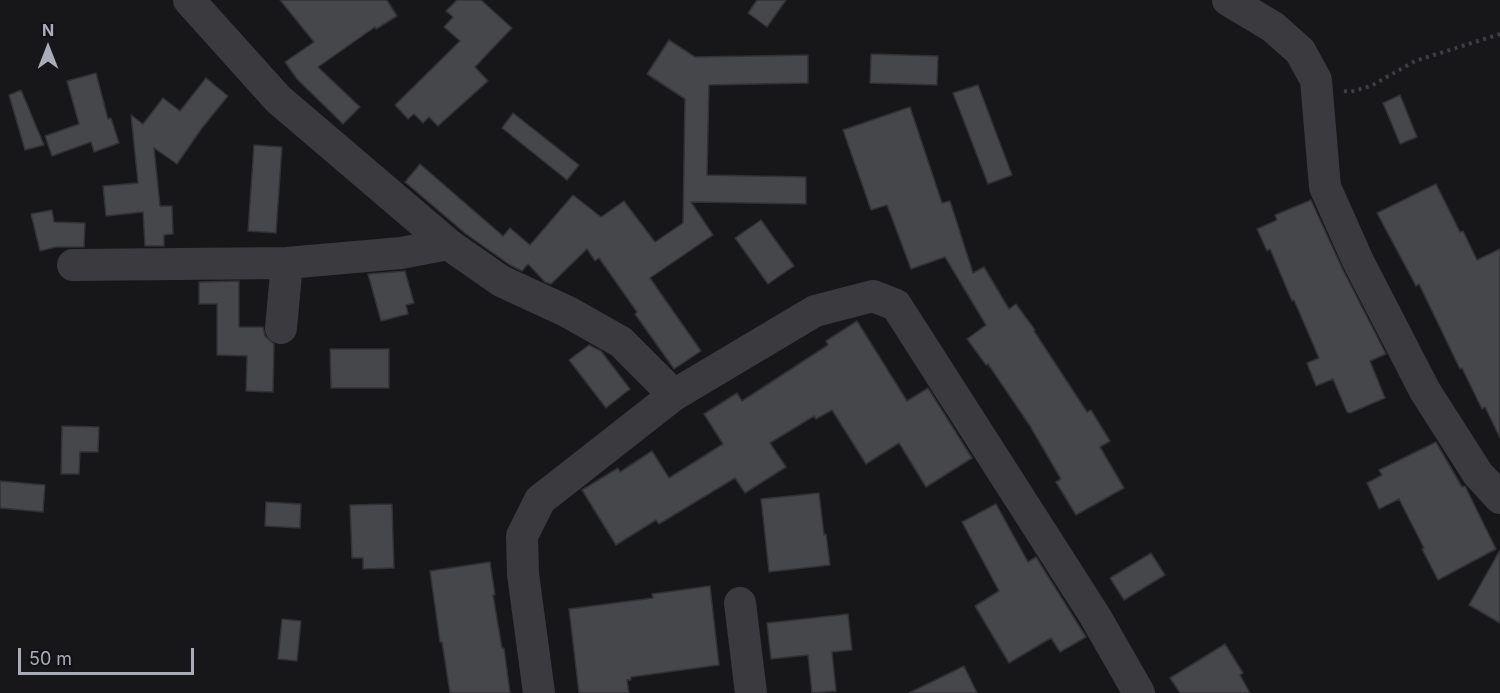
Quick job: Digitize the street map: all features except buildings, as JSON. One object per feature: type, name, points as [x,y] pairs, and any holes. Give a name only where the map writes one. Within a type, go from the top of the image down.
[{"type":"street","points":[[189,0],[278,99],[448,244],[501,281],[568,312],[621,342],[674,395]]},
{"type":"street","points":[[1228,0],[1273,27],[1300,51],[1316,80],[1325,187],[1358,261],[1425,391],[1478,474],[1500,498]]},
{"type":"street","points":[[73,266],[287,263],[401,253],[448,244]]},
{"type":"street","points":[[281,328],[287,263]]},
{"type":"street","points":[[539,693],[523,574],[522,536],[540,501],[674,395],[815,311],[873,296],[896,305],[1095,616],[1139,693]]},
{"type":"street","points":[[740,603],[751,693]]},
{"type":"path","points":[[1316,80],[1331,89],[1350,92],[1371,86],[1415,61],[1500,34]]}]
